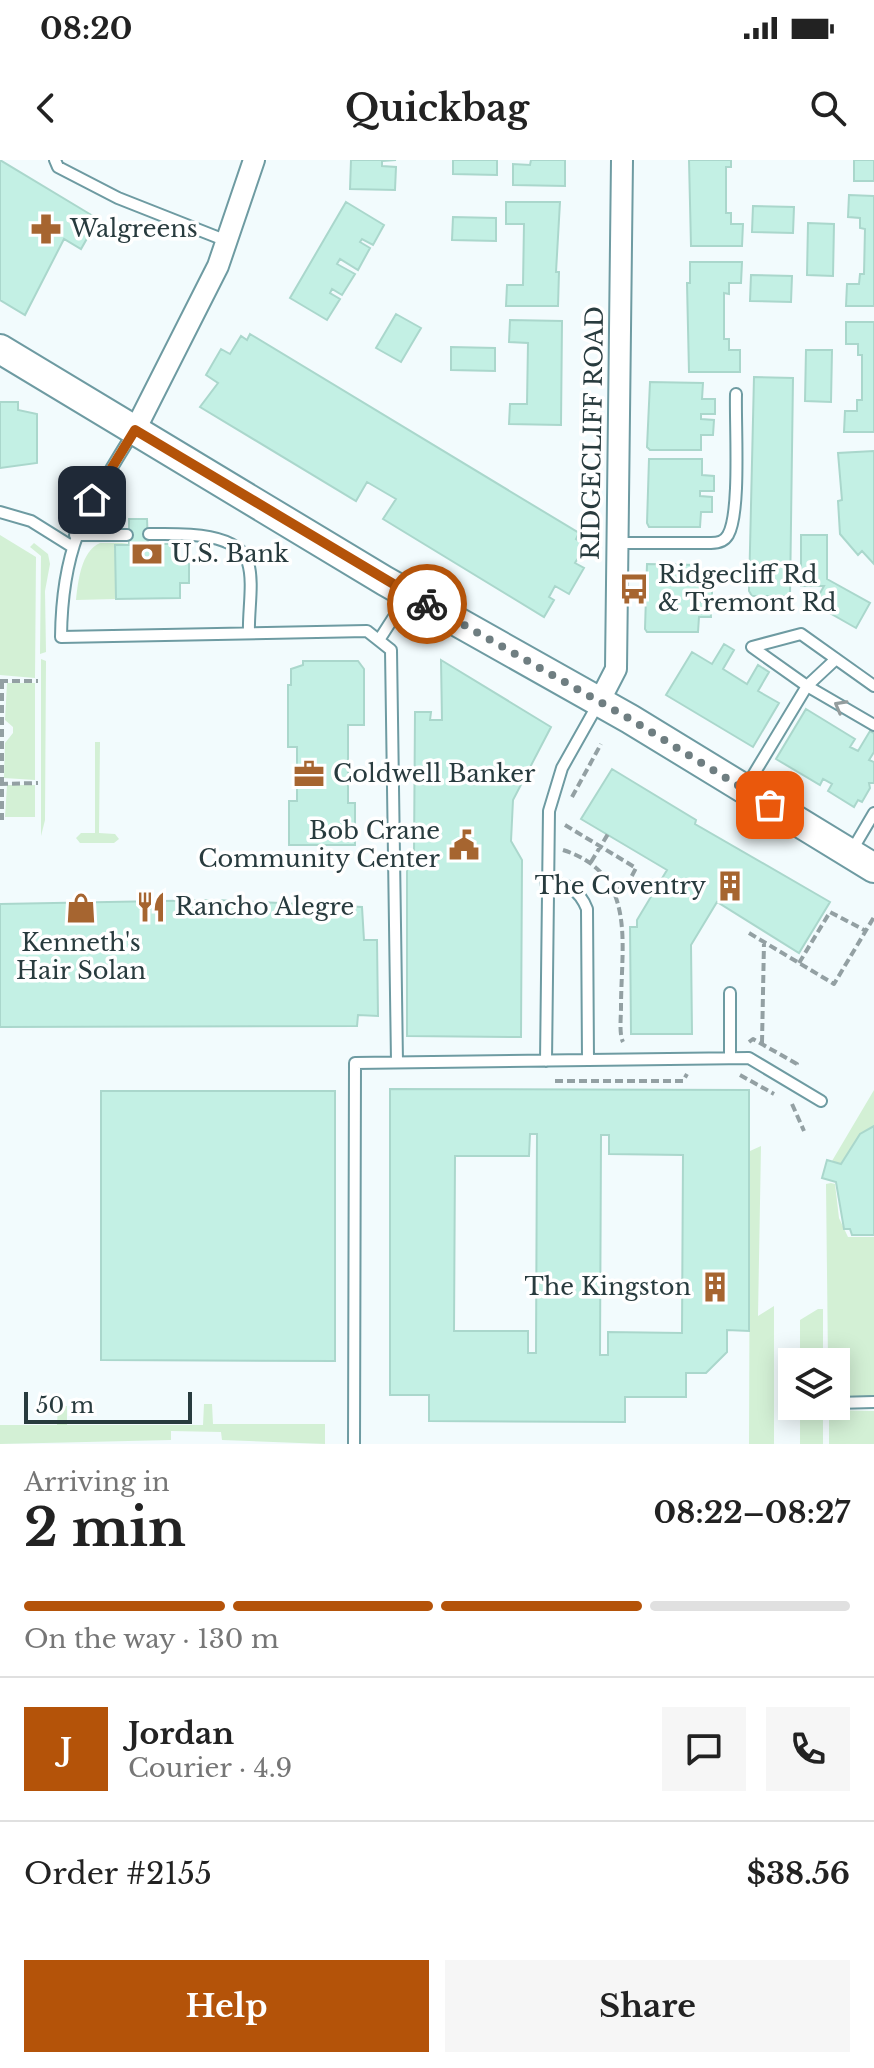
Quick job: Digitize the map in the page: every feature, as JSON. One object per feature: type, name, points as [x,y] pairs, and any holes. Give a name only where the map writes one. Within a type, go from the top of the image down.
[{"type":"main road","points":[[0,349],[862,861]]},
{"type":"street","points":[[135,430],[168,372],[227,241],[254,160]]},
{"type":"street","name":"RIDGECLIFF ROAD","points":[[599,702],[616,669],[622,160]]},
{"type":"lane","points":[[55,160],[58,167],[118,198],[227,241]]},
{"type":"lane","points":[[618,543],[711,543],[721,542],[728,535],[734,513],[736,394]]},
{"type":"lane","points":[[135,430],[92,500],[73,541],[61,598],[61,637],[367,631],[391,650],[397,1062]]},
{"type":"lane","points":[[0,512],[31,521],[73,541],[127,535]]},
{"type":"lane","points":[[149,534],[212,536],[240,552],[248,562],[249,633]]},
{"type":"lane","points":[[379,640],[408,593]]},
{"type":"lane","points":[[874,686],[801,634],[752,647],[807,686],[874,725]]},
{"type":"lane","points":[[744,790],[807,686],[836,659]]},
{"type":"lane","points":[[546,1061],[549,811],[562,768],[599,702]]},
{"type":"lane","points":[[862,861],[874,813]]},
{"type":"lane","points":[[546,883],[564,883],[581,896],[587,909],[588,1060]]},
{"type":"lane","points":[[730,993],[730,1058]]},
{"type":"lane","points":[[354,1444],[355,1063],[749,1058],[821,1101]]},
{"type":"lane","points":[[850,1403],[874,1402]]},
{"type":"path","points":[[2,820],[1,681],[38,681]]},
{"type":"path","points":[[567,807],[601,744]]},
{"type":"path","points":[[1,784],[38,783]]},
{"type":"path","points":[[563,860],[566,816]]},
{"type":"path","points":[[565,825],[636,868],[627,885],[615,891]]},
{"type":"path","points":[[591,862],[608,834]]},
{"type":"path","points":[[563,850],[591,862],[603,872],[615,891],[622,919],[621,1042],[634,1042]]},
{"type":"path","points":[[799,963],[830,912],[866,931]]},
{"type":"path","points":[[749,933],[834,984],[874,917]]},
{"type":"path","points":[[762,1043],[764,942]]},
{"type":"path","points":[[555,1081],[683,1081],[688,1073],[700,1073]]},
{"type":"path","points":[[737,1073],[794,1106],[804,1131]]},
{"type":"green space","points":[[0,535],[36,557],[35,678],[0,675]]},
{"type":"green space","points":[[34,543],[48,554],[50,564],[45,591],[46,652],[40,654],[41,556],[30,547]]},
{"type":"green space","points":[[100,543],[129,543],[115,545],[116,599],[76,600],[85,560]]},
{"type":"green space","points":[[41,659],[46,661],[45,820],[41,836]]},
{"type":"green space","points":[[7,683],[35,683],[35,780],[4,778],[5,743],[13,733],[13,727],[5,720]]},
{"type":"green space","points":[[95,742],[100,742],[99,833],[115,834],[119,839],[114,843],[80,843],[76,838],[81,833],[95,833]]},
{"type":"green space","points":[[7,785],[35,785],[35,817],[5,817]]},
{"type":"green space","points":[[874,1090],[874,1126],[860,1134],[841,1164],[832,1161]]},
{"type":"green space","points":[[761,1146],[758,1316],[774,1306],[774,1444],[749,1444],[750,1151]]},
{"type":"green space","points":[[826,1184],[835,1184],[839,1218],[848,1237],[874,1237],[874,1397],[850,1398],[850,1348],[828,1348]]},
{"type":"green space","points":[[823,1309],[823,1348],[800,1348],[800,1320]]},
{"type":"green space","points":[[204,1404],[212,1404],[213,1424],[325,1424],[325,1444],[222,1440],[221,1432],[171,1431],[171,1440],[0,1444],[0,1425],[57,1425],[58,1406],[67,1406],[67,1425],[203,1425]]},
{"type":"green space","points":[[850,1410],[874,1411],[874,1444],[829,1444],[829,1420],[850,1420]]},
{"type":"green space","points":[[800,1420],[823,1420],[823,1444],[800,1444]]},
{"type":"building","name":"Walgreens","points":[[0,160],[98,219],[81,249],[64,239],[25,315],[0,300]]},
{"type":"building","points":[[351,160],[396,160],[382,161],[382,166],[396,167],[395,190],[350,189]]},
{"type":"building","points":[[453,160],[497,160],[497,175],[453,174]]},
{"type":"building","points":[[531,160],[565,160],[565,186],[513,185],[513,164],[530,165]]},
{"type":"building","points":[[689,160],[731,160],[731,167],[726,167],[726,213],[731,213],[731,224],[743,224],[742,246],[691,246]]},
{"type":"building","points":[[854,160],[874,160],[874,181],[854,181]]},
{"type":"building","points":[[849,195],[874,196],[874,306],[846,306],[847,284],[859,284],[860,274],[864,274],[865,229],[860,228],[860,218],[848,217]]},
{"type":"building","points":[[346,202],[384,225],[373,245],[362,239],[360,242],[370,248],[358,270],[340,259],[337,264],[355,274],[342,295],[332,289],[330,293],[340,299],[327,320],[290,298]]},
{"type":"building","points":[[506,202],[560,202],[556,272],[559,272],[558,306],[506,306],[507,285],[523,285],[524,224],[506,224]]},
{"type":"building","points":[[753,206],[794,207],[793,233],[752,232]]},
{"type":"building","points":[[453,217],[496,218],[496,241],[452,240]]},
{"type":"building","points":[[808,223],[834,224],[833,276],[807,275]]},
{"type":"building","points":[[690,262],[742,262],[741,283],[729,283],[729,294],[724,293],[724,339],[729,339],[729,350],[740,350],[740,372],[689,372],[687,283],[690,283]]},
{"type":"building","points":[[751,275],[792,276],[791,302],[750,301]]},
{"type":"building","points":[[396,314],[421,328],[401,362],[376,348]]},
{"type":"building","points":[[510,320],[562,321],[561,425],[509,424],[510,404],[527,404],[528,343],[509,342]]},
{"type":"building","points":[[846,322],[874,322],[874,432],[844,432],[845,411],[857,411],[857,400],[862,400],[862,355],[858,355],[858,344],[846,344]]},
{"type":"building","points":[[250,334],[579,533],[576,539],[586,545],[575,563],[584,568],[569,594],[555,586],[549,597],[554,600],[544,617],[383,519],[396,499],[367,482],[356,501],[200,407],[218,383],[206,375],[221,349],[230,354],[241,336],[247,340]]},
{"type":"building","points":[[451,347],[495,348],[495,371],[451,370]]},
{"type":"building","points":[[806,350],[832,350],[831,402],[805,401]]},
{"type":"building","points":[[754,377],[793,378],[790,596],[752,596],[749,591]]},
{"type":"building","points":[[650,382],[703,383],[702,399],[715,399],[715,414],[701,414],[701,419],[714,420],[713,435],[701,435],[701,450],[650,450],[647,447]]},
{"type":"building","points":[[0,402],[18,402],[18,410],[37,414],[37,463],[0,468]]},
{"type":"building","points":[[874,451],[874,564],[862,551],[858,555],[840,534],[838,501],[842,500],[838,453]]},
{"type":"building","points":[[649,459],[702,459],[702,475],[714,476],[714,491],[700,491],[700,496],[712,497],[712,512],[701,512],[700,527],[649,527]]},
{"type":"building","name":"U.S. Bank","points":[[129,519],[147,519],[148,544],[179,544],[179,559],[189,560],[189,583],[180,583],[180,598],[116,599],[115,545],[129,545]]},
{"type":"building","points":[[801,535],[827,535],[827,579],[870,603],[856,628],[814,604],[824,586],[801,586]]},
{"type":"building","points":[[647,564],[700,565],[700,581],[712,581],[712,597],[698,596],[698,602],[710,602],[711,617],[699,617],[698,632],[647,632]]},
{"type":"building","points":[[724,644],[734,650],[723,669],[747,684],[758,665],[769,672],[758,691],[779,703],[753,747],[666,695],[692,652],[712,664]]},
{"type":"building","name":"Bob Crane Community Center","points":[[441,660],[551,727],[513,800],[511,841],[522,860],[521,1037],[407,1036],[407,856],[414,855],[415,712],[431,712],[430,720],[442,720]]},
{"type":"building","points":[[303,661],[358,661],[364,669],[364,725],[348,725],[348,803],[355,803],[355,845],[289,845],[289,801],[297,801],[297,747],[288,747],[288,685],[291,685],[291,669],[303,665]]},
{"type":"building","points":[[806,709],[855,739],[850,747],[858,751],[870,731],[874,733],[874,752],[869,760],[874,762],[874,783],[869,783],[870,788],[862,802],[858,800],[854,807],[828,791],[832,784],[823,779],[820,785],[776,759]]},
{"type":"building","name":"The Coventry","points":[[612,769],[696,820],[695,824],[830,902],[799,953],[717,902],[691,945],[692,1034],[631,1034],[630,927],[637,927],[637,920],[667,870],[581,819]]},
{"type":"building","points":[[216,900],[362,907],[364,940],[377,940],[378,1016],[358,1015],[357,1026],[0,1027],[0,904]]},
{"type":"building","name":"The Kingston","points":[[390,1089],[749,1090],[749,1331],[727,1330],[727,1352],[706,1373],[686,1373],[686,1397],[625,1397],[625,1422],[429,1421],[429,1395],[390,1395]],"holes":[[[530,1134],[537,1134],[536,1353],[528,1353],[528,1331],[454,1331],[455,1156],[529,1156]],[[601,1135],[609,1135],[609,1154],[683,1155],[682,1333],[608,1332],[608,1355],[600,1355]]]},
{"type":"building","points":[[101,1091],[335,1091],[335,1361],[101,1360]]},
{"type":"building","points":[[874,1126],[874,1235],[852,1235],[850,1229],[844,1229],[836,1182],[822,1178],[827,1160],[841,1164],[860,1134]]},
{"type":"way so far","points":[[427,604],[630,719],[770,805]]},
{"type":"place","name":"Walgreens","points":[[46,229]]},
{"type":"place","name":"U.S. Bank","points":[[147,554]]},
{"type":"place","name":"Ridgecliff Rd & Tremont Rd","points":[[634,589]]},
{"type":"place","name":"Coldwell Banker","points":[[309,774]]},
{"type":"place","name":"Bob Crane Community Center","points":[[464,845]]},
{"type":"place","name":"The Coventry","points":[[730,886]]},
{"type":"place","name":"Rancho Alegre","points":[[151,907]]},
{"type":"place","name":"Kenneth's Hair Solan","points":[[81,908]]},
{"type":"place","name":"The Kingston","points":[[715,1287]]},
{"type":"route","points":[[92,500],[135,430],[427,604]]}]
